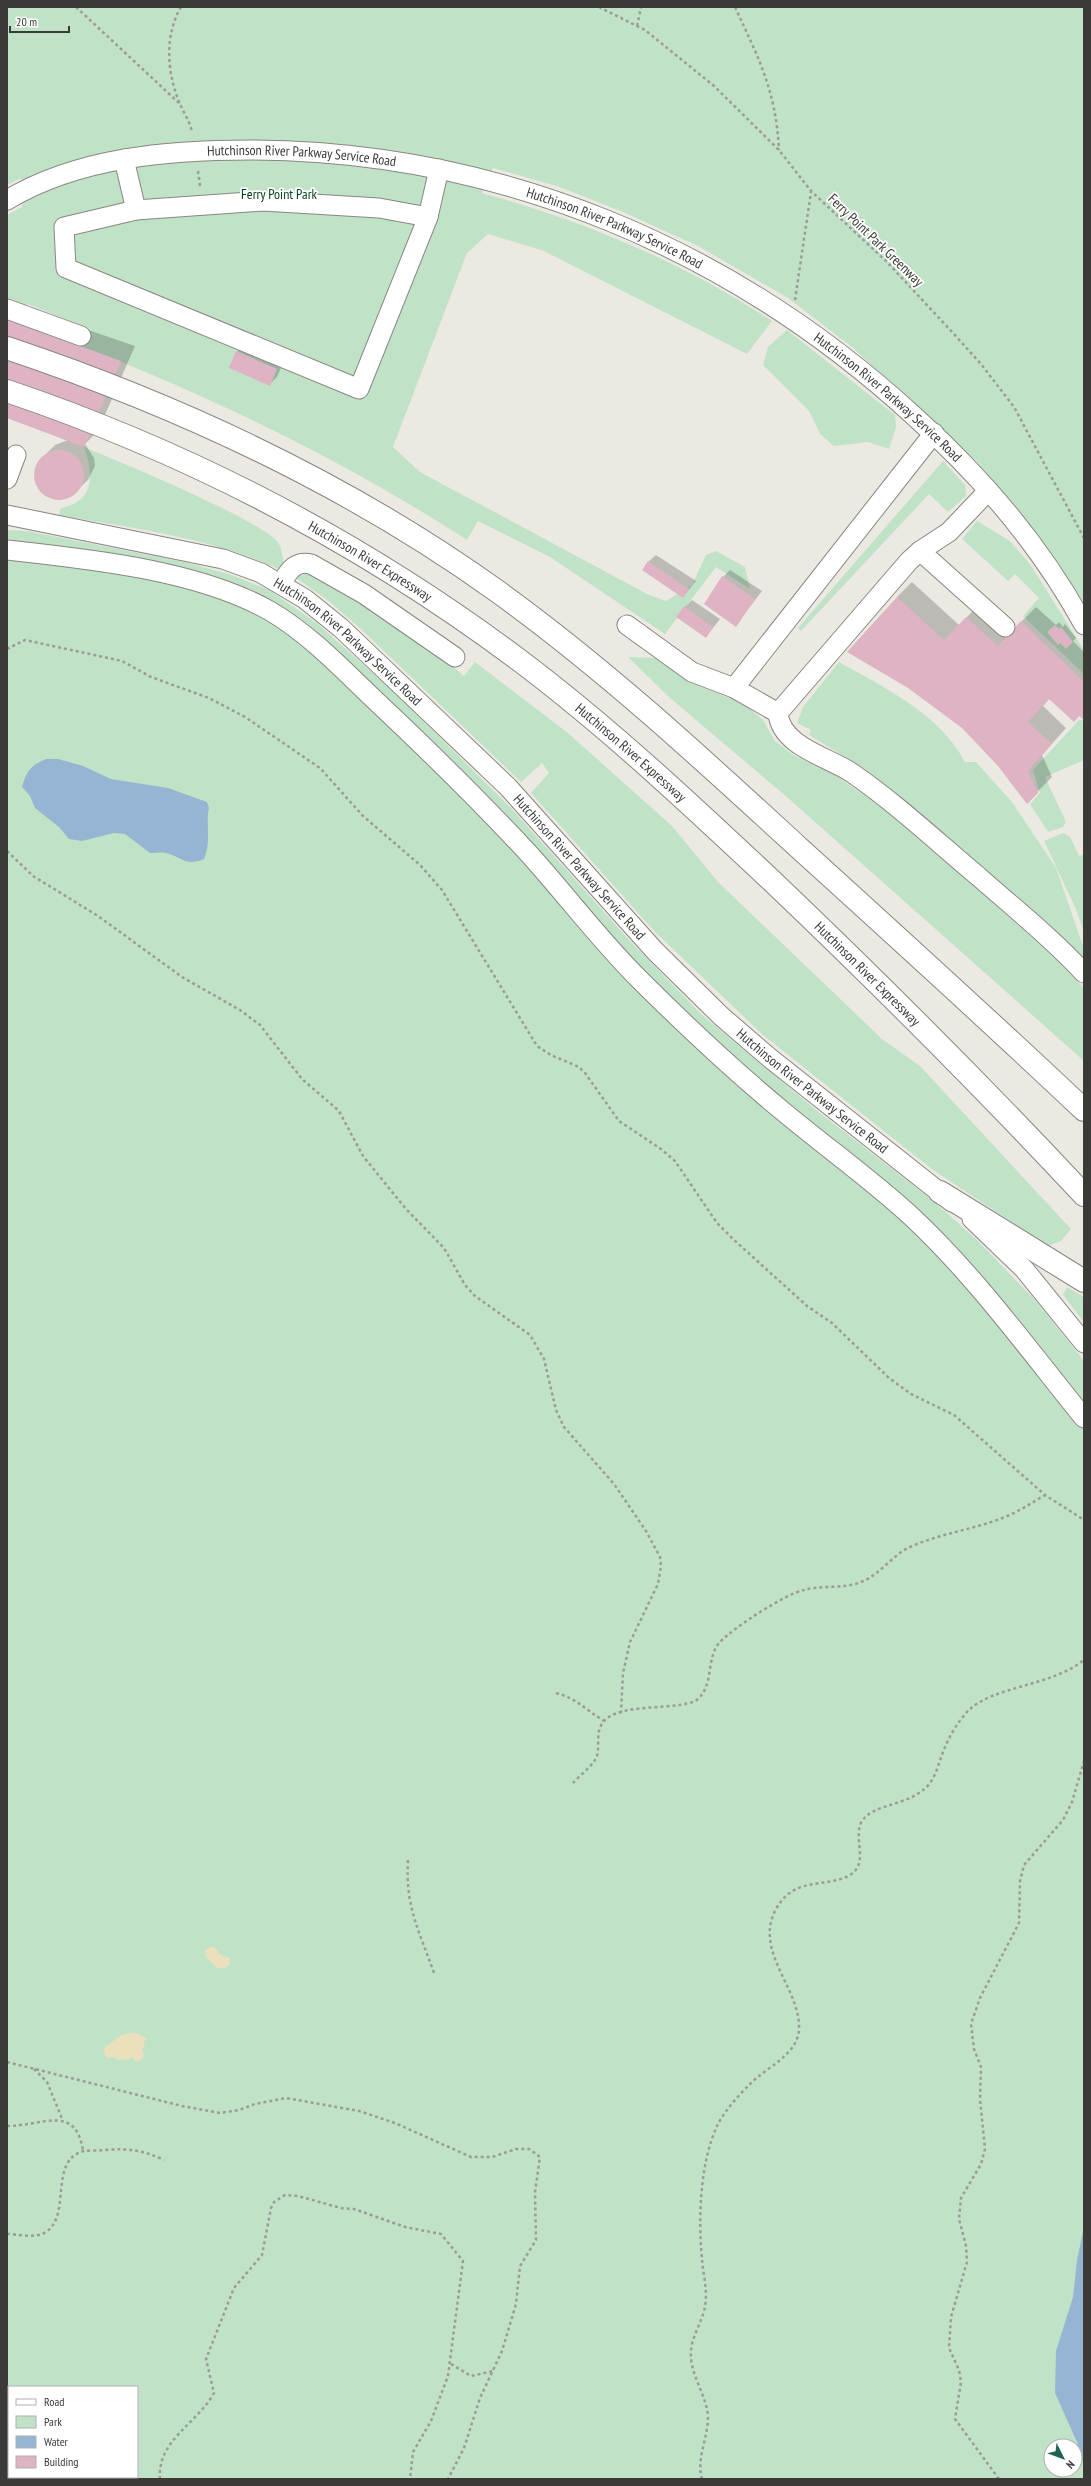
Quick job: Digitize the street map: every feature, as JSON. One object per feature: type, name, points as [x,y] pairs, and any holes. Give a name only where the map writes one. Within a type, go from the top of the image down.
[{"type":"highway","points":[[7,348],[110,385],[228,436],[314,479],[418,540],[523,610],[657,720],[1084,1110]]},
{"type":"highway","name":"Hutchinson River Expressway","points":[[7,391],[94,423],[195,466],[291,514],[414,587],[538,674],[641,761],[825,931],[932,1037],[1084,1195]]},
{"type":"highway","points":[[940,1192],[1084,1281]]},
{"type":"street","name":"Hutchinson River Parkway Service Road","points":[[7,200],[51,179],[124,159],[196,151],[264,150],[327,153],[382,159],[439,169],[510,187],[572,207],[648,238],[716,271],[763,298],[824,341],[869,376],[934,433],[988,491],[1042,558],[1068,596],[1084,625]]},
{"type":"street","points":[[124,159],[136,210]]},
{"type":"street","points":[[428,217],[379,208],[262,201],[136,210],[64,227],[66,268],[359,389],[428,217],[439,169]]},
{"type":"street","points":[[7,309],[80,336]]},
{"type":"street","points":[[734,688],[934,433]]},
{"type":"street","points":[[7,479],[18,455]]},
{"type":"street","points":[[778,713],[920,551],[949,532],[988,491]]},
{"type":"street","name":"Hutchinson River Parkway Service Road","points":[[11,519],[209,556],[249,568],[281,583],[318,609],[341,628],[508,788],[655,951],[721,1016],[777,1064],[940,1192],[1016,1260],[1084,1343]]},
{"type":"street","points":[[7,550],[68,556],[145,570],[204,584],[237,595],[262,606],[306,636],[480,801],[531,856],[623,963],[666,1006],[756,1089],[891,1199],[920,1226],[1012,1325],[1084,1418]]},
{"type":"street","points":[[920,551],[1005,627]]},
{"type":"street","points":[[281,583],[294,566],[305,563],[311,564],[364,594],[455,656]]},
{"type":"street","points":[[627,625],[692,672],[734,688],[778,713]]},
{"type":"street","points":[[778,713],[780,725],[787,735],[843,767],[888,800],[1048,938],[1084,973]]},
{"type":"path","points":[[76,7],[180,104]]},
{"type":"path","points":[[180,7],[176,15],[170,39],[169,64],[180,104],[189,121],[196,151],[202,205]]},
{"type":"path","name":"Ferry Point Park Greenway","points":[[599,7],[645,30],[714,86],[779,150],[811,191],[892,268],[954,333],[1005,394],[1022,420],[1084,538]]},
{"type":"path","points":[[637,26],[640,7]]},
{"type":"path","points":[[735,7],[770,85],[778,124],[779,150]]},
{"type":"path","points":[[794,302],[811,191]]},
{"type":"path","points":[[7,649],[25,640],[122,661],[151,677],[209,698],[245,717],[320,768],[363,816],[420,865],[442,890],[537,1046],[551,1055],[579,1067],[585,1073],[619,1121],[661,1149],[675,1161],[717,1223],[807,1306],[832,1323],[889,1378],[911,1394],[954,1415],[1045,1495],[1084,1520]]},
{"type":"path","points":[[7,851],[33,876],[98,916],[182,977],[240,1010],[260,1025],[302,1079],[339,1111],[363,1156],[406,1209],[444,1248],[465,1285],[475,1296],[513,1321],[530,1335],[544,1359],[556,1410],[564,1427],[614,1484],[646,1531],[660,1557],[661,1566],[658,1584],[630,1642],[623,1673],[621,1713]]},
{"type":"path","points":[[573,1783],[596,1758],[599,1731],[604,1721],[621,1713],[644,1708],[689,1704],[699,1698],[709,1684],[711,1663],[718,1643],[736,1628],[803,1590],[860,1583],[872,1577],[908,1548],[931,1538],[1000,1519],[1045,1495]]},
{"type":"path","points":[[702,2479],[700,2461],[708,2430],[708,2413],[697,2382],[691,2352],[706,2305],[700,2227],[702,2189],[709,2151],[718,2124],[733,2102],[752,2082],[790,2050],[799,2030],[796,2009],[772,1950],[770,1927],[776,1909],[786,1896],[802,1886],[850,1874],[857,1867],[861,1852],[859,1836],[860,1824],[868,1815],[879,1809],[900,1804],[929,1784],[946,1744],[971,1708],[989,1698],[1066,1672],[1084,1660]]},
{"type":"path","points":[[556,1693],[571,1697],[590,1713],[604,1721]]},
{"type":"path","points":[[999,2479],[956,2419],[961,2382],[959,2370],[949,2348],[951,2317],[967,2262],[966,2246],[959,2219],[961,2198],[981,2164],[985,2149],[980,2098],[981,2067],[974,2049],[971,2024],[980,1998],[1019,1924],[1020,1881],[1024,1865],[1063,1820],[1072,1802],[1084,1761]]},
{"type":"path","points":[[408,1860],[406,1885],[409,1901],[434,1973]]},
{"type":"path","points":[[7,2062],[182,2106],[220,2113],[239,2110],[255,2104],[286,2098],[359,2111],[395,2123],[471,2157],[492,2157],[516,2149],[529,2149],[540,2157],[535,2192],[538,2234],[534,2246],[520,2266],[516,2304],[493,2371],[476,2409],[464,2448],[448,2479]]},
{"type":"path","points":[[34,2069],[47,2082],[62,2121]]},
{"type":"path","points":[[7,2126],[62,2121],[72,2124],[81,2134],[83,2151]]},
{"type":"path","points":[[7,2234],[41,2235],[47,2232],[57,2217],[62,2180],[67,2165],[74,2156],[83,2151],[133,2149],[164,2160]]},
{"type":"path","points":[[160,2479],[160,2466],[166,2450],[207,2406],[214,2393],[206,2359],[234,2288],[256,2265],[262,2255],[271,2208],[274,2202],[285,2195],[298,2196],[341,2208],[354,2209],[404,2227],[441,2234],[463,2262],[448,2376],[431,2421],[414,2452],[410,2479]]},
{"type":"path","points":[[450,2363],[471,2376],[493,2371]]},
{"type":"green space","name":"Ferry Point Park","points":[[7,7],[1084,7],[1084,603],[1054,556],[977,461],[853,348],[788,298],[698,246],[623,212],[560,187],[493,168],[482,193],[558,217],[632,245],[703,280],[772,321],[747,354],[544,251],[488,234],[467,253],[393,447],[420,472],[647,594],[666,601],[692,585],[706,555],[716,551],[745,567],[750,589],[716,567],[665,634],[550,557],[478,521],[467,540],[374,484],[279,433],[132,366],[81,346],[88,328],[28,304],[23,307],[7,302],[7,215],[22,207],[21,178],[7,185]]},
{"type":"green space","points":[[787,330],[895,415],[896,427],[889,449],[868,442],[834,446],[820,434],[809,411],[763,365],[768,347]]},
{"type":"green space","points":[[84,447],[221,507],[269,534],[279,544],[281,549],[284,564],[281,570],[227,549],[172,535],[59,515],[61,508],[81,499],[89,485],[89,467]]},
{"type":"green space","points":[[943,461],[965,485],[966,496],[948,512],[929,494],[801,631],[798,628]]},
{"type":"green space","points":[[977,521],[1010,541],[1030,564],[1084,650],[1084,674],[1023,616],[1039,598],[1015,574],[1008,581],[962,539]]},
{"type":"green space","points":[[7,530],[27,531],[184,562],[229,574],[269,590],[318,624],[394,692],[512,809],[629,940],[702,1015],[816,1110],[932,1200],[976,1239],[1036,1301],[1084,1361],[1084,2479],[7,2479]]},
{"type":"green space","points":[[305,572],[320,576],[445,660],[464,676],[475,662],[568,733],[672,826],[718,882],[882,1039],[920,1066],[1071,1229],[1061,1241],[1048,1246],[933,1170],[763,1035],[655,932],[531,793],[549,773],[542,763],[521,782],[363,631],[330,602],[295,577]]},
{"type":"green space","points":[[628,657],[656,658],[689,682],[744,704],[763,720],[775,741],[795,756],[833,774],[898,818],[1054,957],[1084,988],[1084,1061],[788,798],[670,698]]},
{"type":"green space","points":[[839,662],[892,692],[926,716],[954,745],[965,762],[976,762],[1012,802],[1056,868],[1084,949],[1084,958],[936,827],[865,769],[809,735],[811,730],[797,723],[803,707]]},
{"type":"green space","points":[[1080,719],[1084,722],[1084,760],[1045,777],[1066,822],[1063,827],[1048,832],[1030,804],[1040,793],[1033,770]]},
{"type":"green space","points":[[1063,833],[1070,837],[1079,856],[1084,854],[1084,932],[1076,909],[1044,841]]},
{"type":"green space","points":[[1067,1287],[1084,1297],[1084,1322],[1063,1295]]},
{"type":"sand","points":[[213,1946],[222,1956],[230,1958],[230,1964],[225,1968],[217,1968],[206,1957],[205,1950]]},
{"type":"sand","points":[[137,2033],[147,2039],[144,2041],[145,2045],[142,2049],[144,2055],[140,2061],[135,2061],[130,2056],[130,2059],[118,2060],[115,2057],[108,2058],[105,2056],[104,2048],[121,2035]]},
{"type":"water","points":[[46,759],[58,759],[83,766],[111,779],[168,788],[207,802],[209,808],[208,845],[204,859],[188,862],[166,853],[150,853],[125,834],[114,833],[82,841],[69,839],[59,827],[35,808],[30,796],[22,787],[27,773],[36,764]]},
{"type":"water","points":[[1084,2227],[1084,2466],[1083,2438],[1075,2438],[1055,2393],[1056,2351],[1073,2297],[1077,2260]]},
{"type":"building","points":[[7,320],[121,361],[84,447],[7,418]]},
{"type":"building","points":[[236,351],[277,369],[270,386],[229,368]]},
{"type":"building","points":[[54,450],[64,450],[77,457],[84,470],[84,480],[77,493],[64,500],[54,500],[45,496],[38,489],[34,480],[34,470],[38,461],[45,454]]},
{"type":"building","points":[[648,561],[689,589],[683,598],[642,570]]},
{"type":"building","points":[[722,576],[755,599],[736,627],[704,604]]},
{"type":"building","points":[[897,597],[944,640],[966,617],[998,646],[1021,621],[1084,682],[1084,720],[1079,716],[1074,722],[1049,699],[1028,722],[1052,744],[1028,771],[1038,793],[1027,804],[998,766],[962,728],[908,688],[847,652]]},
{"type":"building","points":[[684,606],[713,627],[706,638],[676,617]]},
{"type":"building","points":[[1055,625],[1059,629],[1061,627],[1073,642],[1066,649],[1060,643],[1058,645],[1047,632]]}]
